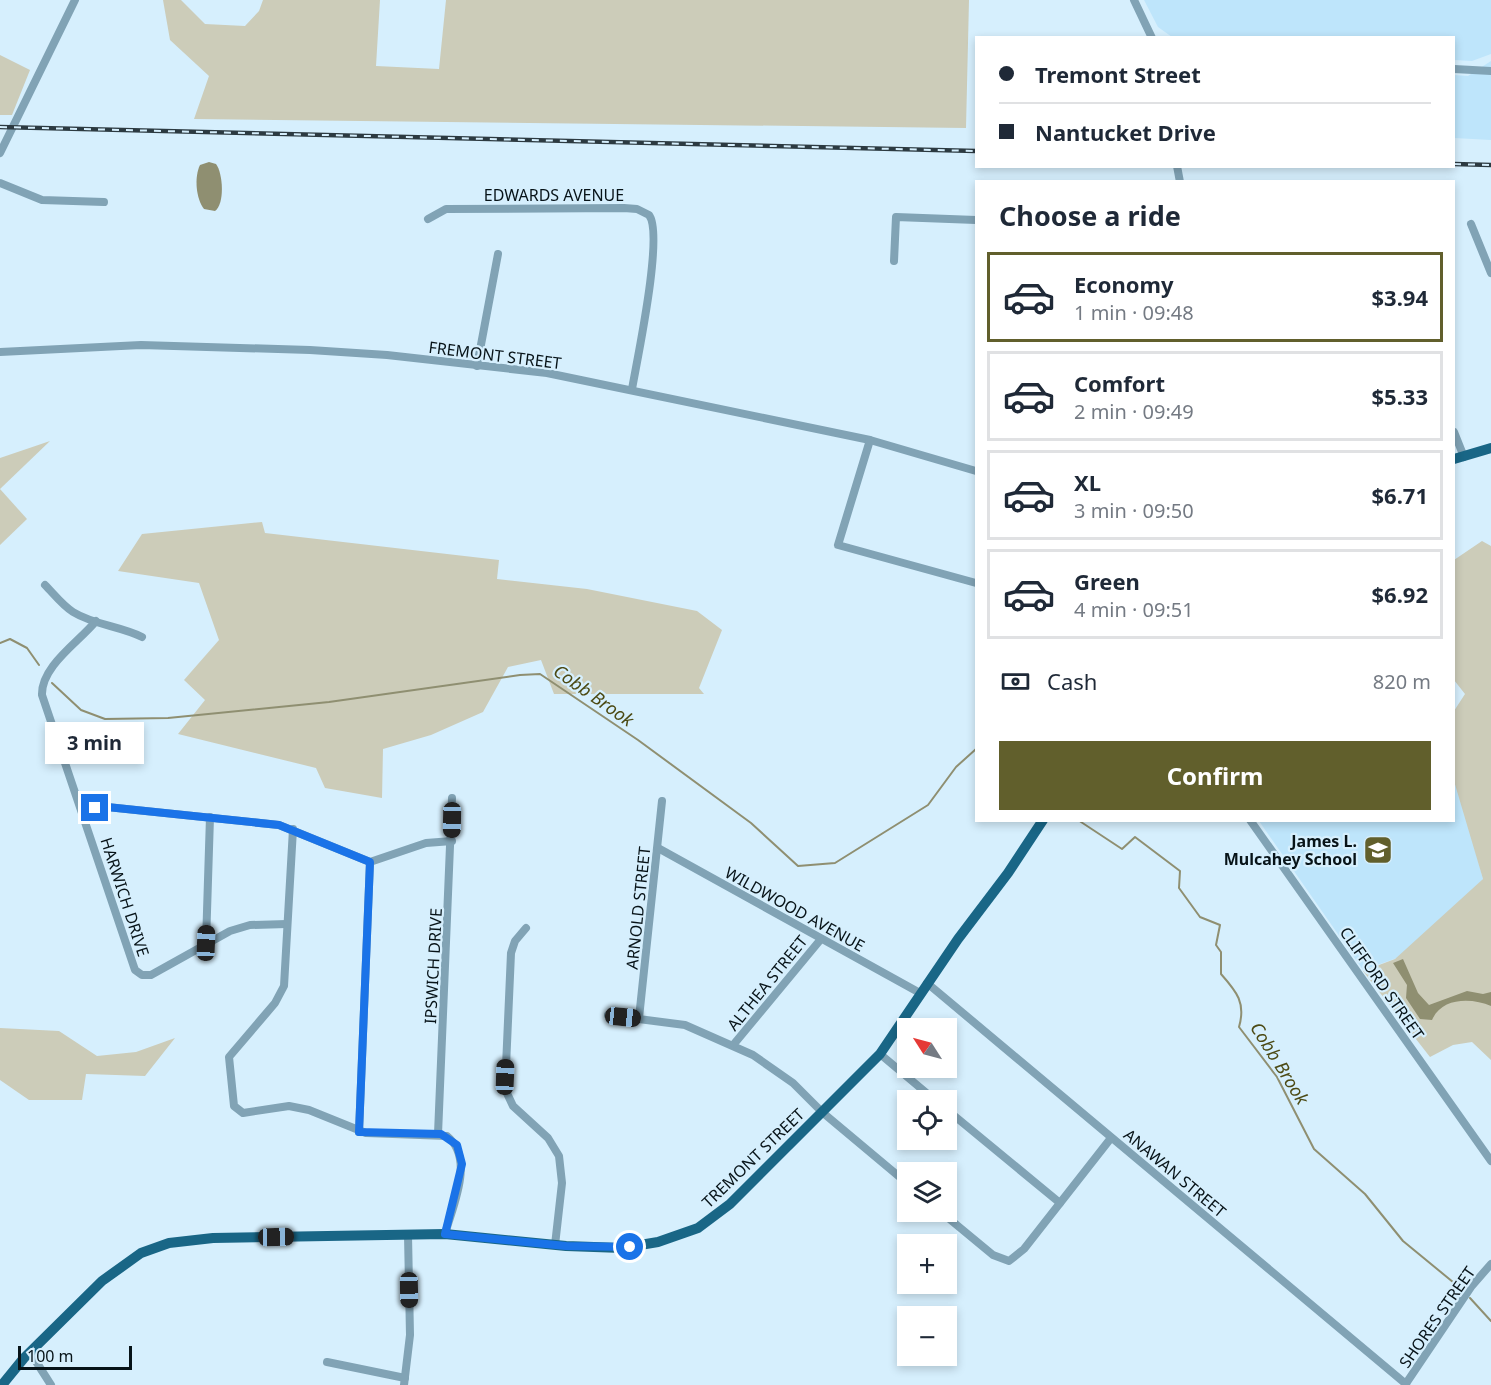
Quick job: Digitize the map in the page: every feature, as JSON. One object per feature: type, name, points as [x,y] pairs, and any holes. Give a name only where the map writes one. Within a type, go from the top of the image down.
[{"type":"main road","points":[[1459,458],[1491,448]]},
{"type":"main road","name":"TREMONT STREET","points":[[2,1382],[102,1281],[134,1257],[159,1245],[213,1238],[445,1234],[555,1245],[630,1247],[668,1240],[698,1228],[730,1204],[880,1054],[920,993],[1042,822]]},
{"type":"street","points":[[0,153],[75,0]]},
{"type":"street","points":[[1134,0],[1151,36]]},
{"type":"street","points":[[1455,69],[1491,71]]},
{"type":"street","points":[[0,183],[42,200],[104,202]]},
{"type":"street","name":"EDWARDS AVENUE","points":[[428,219],[446,209],[489,208],[624,208],[637,209],[649,215],[653,232],[647,305],[632,388]]},
{"type":"street","points":[[894,261],[896,218],[975,220]]},
{"type":"street","points":[[1471,224],[1491,273]]},
{"type":"street","points":[[477,366],[498,254]]},
{"type":"street","name":"FREMONT STREET","points":[[0,352],[141,345],[317,351],[387,355],[546,373],[632,388],[870,440],[975,471]]},
{"type":"street","points":[[1455,437],[1459,458]]},
{"type":"street","points":[[870,440],[838,545],[975,583]]},
{"type":"street","points":[[45,585],[72,611],[96,621],[124,628],[142,637]]},
{"type":"street","name":"HARWICH DRIVE","points":[[96,621],[49,671],[42,691],[137,972],[151,975],[206,943],[244,927],[287,924]]},
{"type":"street","name":"IPSWICH DRIVE","points":[[438,1134],[452,842],[452,798]]},
{"type":"street","name":"ARNOLD STREET","points":[[639,1018],[662,801]]},
{"type":"street","points":[[83,813],[107,807],[275,824],[293,829],[370,862],[426,843],[452,842]]},
{"type":"street","points":[[206,943],[210,817]]},
{"type":"street","name":"CLIFFORD STREET","points":[[1251,822],[1491,1161]]},
{"type":"street","points":[[293,829],[284,986],[280,995],[228,1059],[234,1106],[241,1113],[276,1106],[295,1107],[359,1132],[447,1136],[454,1142],[462,1158],[445,1234]]},
{"type":"street","name":"WILDWOOD AVENUE","points":[[658,848],[920,993]]},
{"type":"street","points":[[359,1132],[370,862]]},
{"type":"street","points":[[526,928],[515,941],[511,953],[505,1083],[513,1106],[548,1138],[561,1162],[562,1183],[555,1245]]},
{"type":"street","name":"ALTHEA STREET","points":[[734,1044],[821,939]]},
{"type":"street","name":"ANAWAN STREET","points":[[927,983],[1406,1384]]},
{"type":"street","points":[[608,1015],[685,1025],[734,1044],[777,1071],[897,1175]]},
{"type":"street","points":[[880,1054],[923,1090]]},
{"type":"street","points":[[957,1118],[1060,1203]]},
{"type":"street","points":[[953,1222],[993,1255],[1005,1261],[1014,1257],[1024,1249],[1111,1137]]},
{"type":"street","points":[[327,1362],[405,1382],[410,1335],[408,1234]]},
{"type":"street","name":"SHORES STREET","points":[[1406,1384],[1467,1293],[1491,1264]]},
{"type":"street","points":[[30,1352],[51,1385]]},
{"type":"shaded area","points":[[163,0],[181,0],[205,24],[245,26],[259,11],[263,0],[380,0],[376,66],[439,69],[446,0],[969,0],[966,128],[194,119],[209,76],[170,40]]},
{"type":"shaded area","points":[[1144,0],[1491,0],[1491,54],[1472,61],[1455,60],[1455,36],[1171,36],[1158,27]]},
{"type":"shaded area","points":[[0,55],[30,70],[12,115],[0,115]]},
{"type":"shaded area","points":[[1491,61],[1491,140],[1455,138],[1455,75],[1468,76]]},
{"type":"shaded area","points":[[209,162],[216,164],[221,181],[222,195],[215,211],[204,209],[199,200],[197,188],[200,165]]},
{"type":"shaded area","points":[[50,441],[0,489],[0,458]]},
{"type":"shaded area","points":[[0,489],[27,519],[0,545]]},
{"type":"shaded area","points":[[262,522],[265,533],[499,560],[497,579],[587,589],[697,611],[722,630],[699,688],[704,694],[554,694],[541,660],[508,667],[483,712],[431,735],[383,749],[382,798],[325,788],[316,768],[178,734],[205,700],[184,680],[219,640],[199,583],[118,571],[142,534]]},
{"type":"shaded area","points":[[1482,541],[1491,546],[1491,1060],[1472,1042],[1453,1045],[1430,1057],[1363,971],[1395,959],[1483,879],[1455,784],[1455,709],[1465,694],[1455,681],[1455,559]]},
{"type":"shaded area","name":"James L. Mulcahey School","points":[[1455,775],[1483,879],[1414,952],[1363,970],[1260,822],[1455,822]]},
{"type":"shaded area","points":[[1403,959],[1418,993],[1429,1005],[1467,991],[1483,994],[1491,992],[1491,1006],[1458,1001],[1443,1007],[1432,1020],[1420,1019],[1406,998],[1407,985],[1393,963]]},
{"type":"shaded area","points":[[0,1028],[59,1031],[97,1056],[136,1052],[175,1038],[145,1076],[86,1074],[82,1100],[29,1100],[0,1080]]},
{"type":"waterway","name":"Cobb Brook","points":[[0,643],[10,639],[27,648],[39,665]]},
{"type":"waterway","name":"Cobb Brook","points":[[52,683],[81,710],[105,719],[168,718],[329,702],[540,674],[638,740],[751,823],[798,866],[835,863],[928,805],[956,767],[975,750]]},
{"type":"waterway","name":"Cobb Brook","points":[[1081,822],[1122,849],[1135,837],[1180,871],[1179,888],[1200,917],[1220,925],[1216,945],[1221,952],[1221,974],[1239,998],[1241,1004],[1239,1027],[1277,1077],[1314,1149],[1365,1194],[1403,1241],[1459,1287]]},
{"type":"waterway","name":"Cobb Brook","points":[[1470,1298],[1491,1321]]},
{"type":"railway","points":[[0,127],[975,151]]},
{"type":"railway","points":[[1455,164],[1491,165]]},
{"type":"place","name":"James L. Mulcahey School","points":[[1378,850]]},
{"type":"route","points":[[95,808],[107,807],[279,825],[289,827],[370,862],[359,1132],[441,1134],[457,1145],[461,1153],[462,1164],[445,1234],[566,1246],[630,1247]]}]
